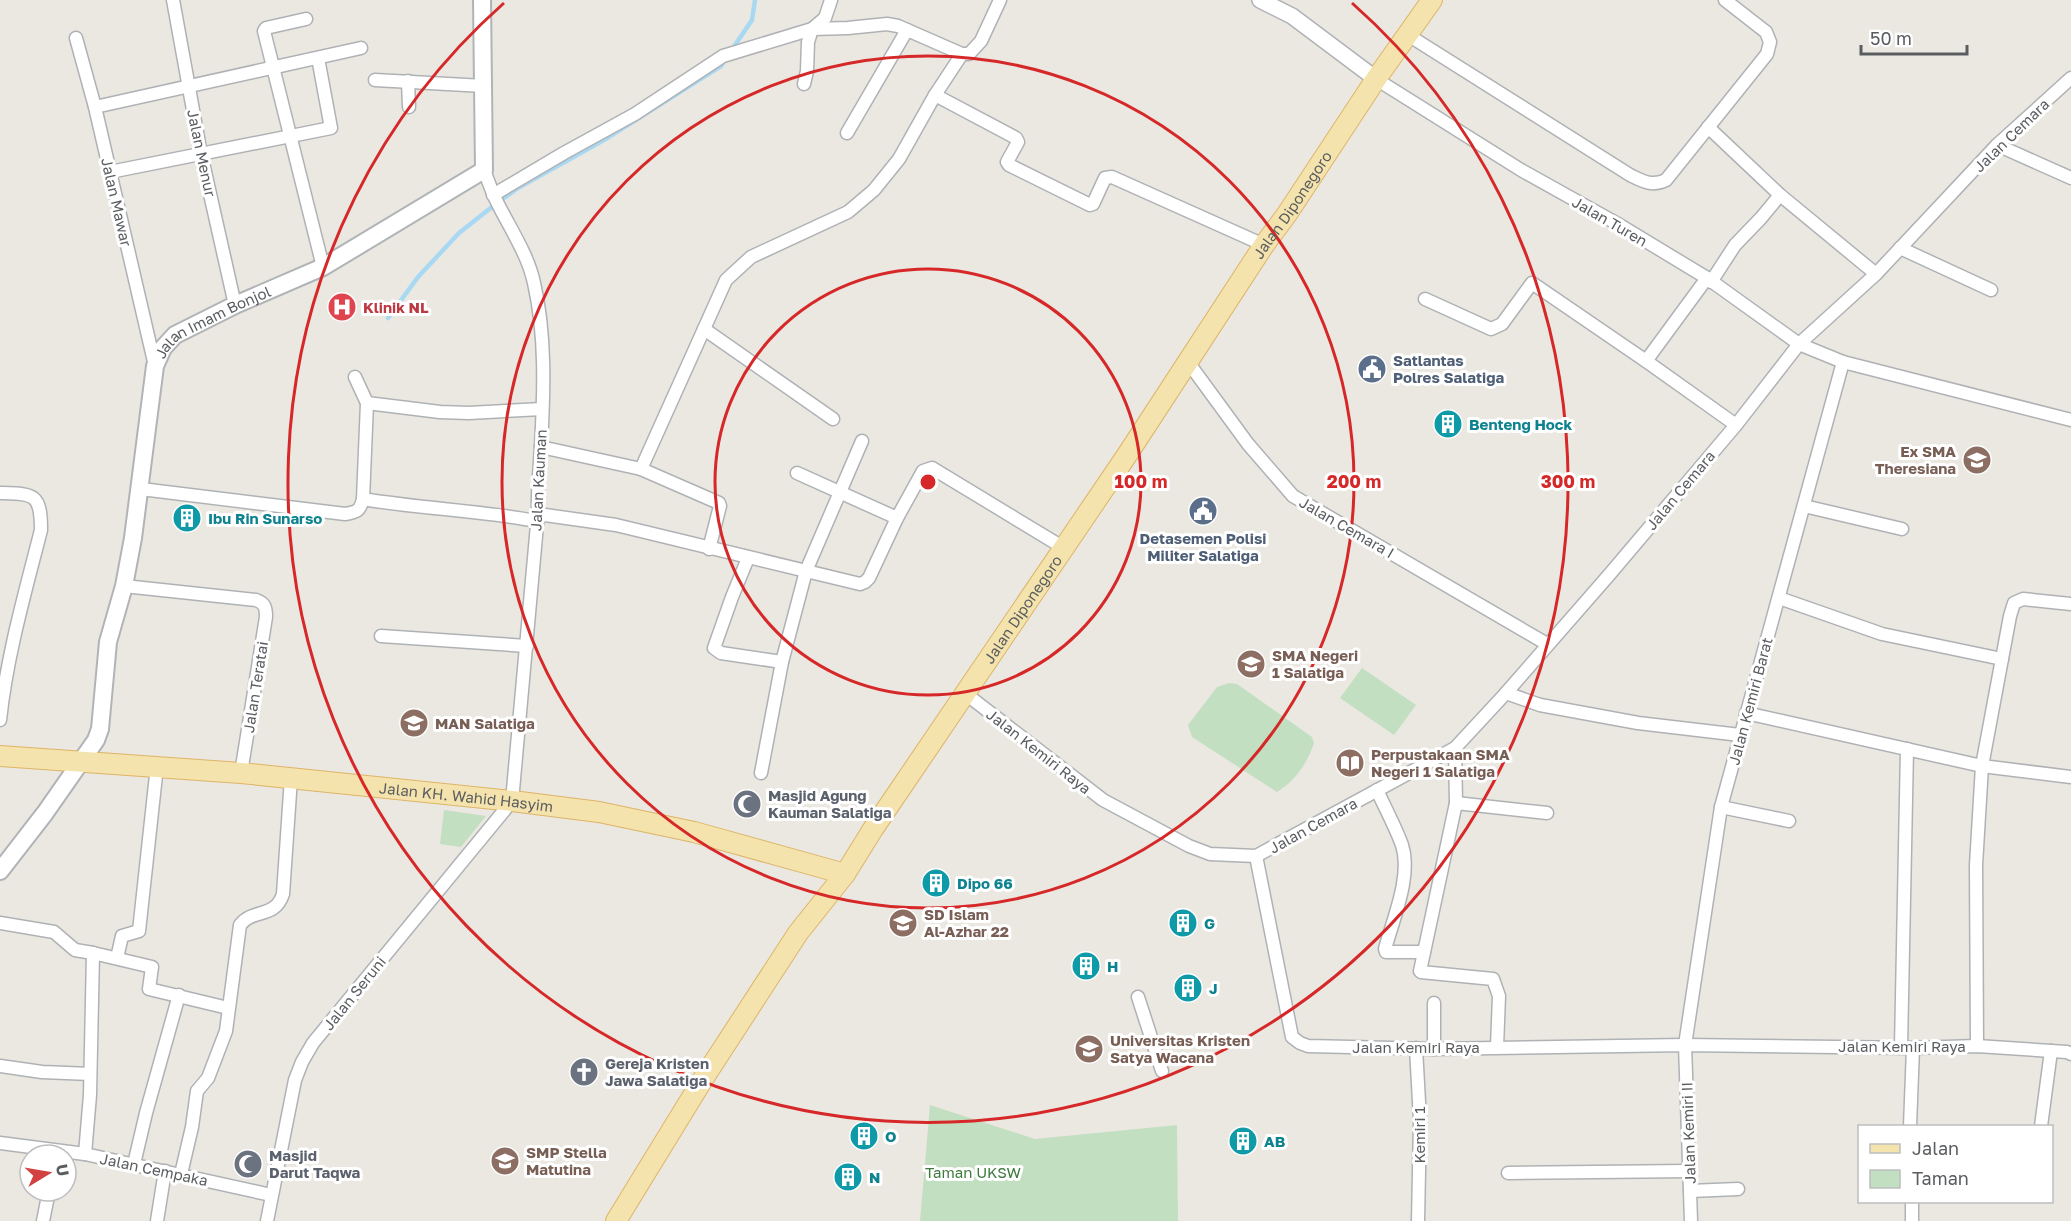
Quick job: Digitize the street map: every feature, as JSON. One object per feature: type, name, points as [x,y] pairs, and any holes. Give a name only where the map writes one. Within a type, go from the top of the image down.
[{"type":"main road","points":[[482,0],[484,170]]},
{"type":"main road","name":"Jalan Diponegoro","points":[[616,1221],[705,1076],[798,933],[845,874],[1264,245],[1432,0]]},
{"type":"main road","name":"Jalan Imam Bonjol","points":[[0,871],[45,813],[96,740],[100,729],[108,642],[124,586],[141,489],[155,366],[163,348],[175,336],[236,305],[323,267],[484,170]]},
{"type":"main road","name":"Jalan KH. Wahid Hasyim","points":[[0,756],[242,773],[599,812],[694,832],[845,874]]},
{"type":"street","name":"Jalan Menur","points":[[172,0],[201,154],[236,305]]},
{"type":"street","points":[[804,84],[808,42],[813,29],[825,18],[831,0]]},
{"type":"street","points":[[494,197],[546,163],[635,114],[729,55],[813,29],[887,24],[907,30],[962,54],[969,54],[981,40],[999,0]]},
{"type":"street","points":[[1260,0],[1292,16],[1376,79]]},
{"type":"street","points":[[1407,35],[1630,175],[1647,183],[1659,184],[1666,180],[1767,54],[1770,42],[1766,32],[1725,0]]},
{"type":"street","points":[[306,19],[265,29],[323,267]]},
{"type":"street","points":[[847,133],[907,30]]},
{"type":"street","name":"Jalan Mawar","points":[[76,38],[95,107],[155,366]]},
{"type":"street","points":[[95,107],[361,48]]},
{"type":"street","points":[[641,469],[726,280],[751,257],[849,212],[874,190],[899,159],[935,95],[962,54]]},
{"type":"street","points":[[110,172],[332,127],[318,58]]},
{"type":"street","name":"Jalan Cemara","points":[[1256,856],[1455,748],[1506,693],[1736,425],[1799,344],[1876,274],[1997,145],[2071,78]]},
{"type":"street","name":"Jalan Turen","points":[[1376,79],[1521,170],[1616,223],[1709,280],[1799,344],[1843,362],[2071,420]]},
{"type":"street","points":[[375,80],[484,86]]},
{"type":"street","points":[[408,81],[409,107]]},
{"type":"street","points":[[935,95],[1016,138],[1018,142],[1007,162],[1009,165],[1090,205],[1093,204],[1105,178],[1112,177],[1264,245]]},
{"type":"street","points":[[1708,127],[1780,195],[1876,274]]},
{"type":"street","points":[[1997,145],[2071,178]]},
{"type":"street","name":"Jalan Kauman","points":[[484,170],[494,197],[523,254],[535,284],[542,346],[541,447],[537,484],[537,517],[512,801]]},
{"type":"street","points":[[1646,361],[1735,245],[1780,195]]},
{"type":"street","points":[[1900,248],[1990,290]]},
{"type":"street","points":[[1425,299],[1491,329],[1502,324],[1532,283],[1736,425]]},
{"type":"street","points":[[704,329],[833,419]]},
{"type":"street","name":"Jalan Cemara I","points":[[1188,362],[1248,444],[1293,496],[1547,644]]},
{"type":"street","name":"Jalan Kemiri Barat","points":[[1685,1045],[1721,807],[1843,362]]},
{"type":"street","points":[[141,489],[345,514],[360,509],[363,499],[367,403],[355,377]]},
{"type":"street","points":[[367,403],[440,412],[469,413],[542,409]]},
{"type":"street","points":[[761,773],[782,662],[806,571],[862,441]]},
{"type":"street","points":[[541,447],[641,469],[719,503],[709,549]]},
{"type":"street","points":[[363,499],[404,506],[616,525],[855,584],[865,582],[923,471],[933,468],[1064,548]]},
{"type":"street","points":[[796,473],[897,518]]},
{"type":"street","points":[[0,493],[27,494],[37,501],[41,514],[41,530],[15,628],[0,720]]},
{"type":"street","points":[[1804,506],[1902,529]]},
{"type":"street","points":[[748,558],[714,648],[721,653],[782,662]]},
{"type":"street","name":"Jalan Teratai","points":[[124,586],[263,602],[266,617],[242,773]]},
{"type":"street","points":[[1779,598],[1882,634],[2002,659]]},
{"type":"street","points":[[1977,1046],[1976,865],[1982,766],[2002,659],[2014,603],[2023,599],[2071,604]]},
{"type":"street","points":[[381,636],[526,646]]},
{"type":"street","points":[[1506,693],[1540,705],[1638,723],[1740,735]]},
{"type":"street","name":"Jalan Kemiri Raya","points":[[966,694],[1103,800],[1189,846],[1210,854],[1256,856],[1292,1036],[1308,1046],[1416,1048],[1685,1045],[1977,1046],[2069,1053]]},
{"type":"street","points":[[1746,713],[1982,766],[2071,777]]},
{"type":"street","points":[[1455,748],[1456,803],[1420,970],[1421,972],[1493,979],[1499,996],[1497,1047]]},
{"type":"street","points":[[1907,749],[1907,1047],[1910,1125]]},
{"type":"street","points":[[117,958],[122,936],[139,931],[156,766]]},
{"type":"street","points":[[181,1174],[192,1127],[197,1091],[208,1077],[226,1030],[240,925],[249,916],[274,908],[283,894],[291,778]]},
{"type":"street","points":[[1377,790],[1402,846],[1405,861],[1404,879],[1384,949],[1386,952],[1424,952]]},
{"type":"street","name":"Jalan Seruni","points":[[267,1221],[295,1080],[313,1043],[512,801]]},
{"type":"street","points":[[1456,803],[1547,813]]},
{"type":"street","points":[[1721,807],[1789,820]]},
{"type":"street","points":[[0,923],[54,932],[75,950],[152,968],[149,989],[228,1008]]},
{"type":"street","points":[[85,1154],[90,1074],[93,953]]},
{"type":"street","points":[[135,1164],[151,1092],[179,995]]},
{"type":"street","points":[[1138,997],[1162,1071]]},
{"type":"street","points":[[1434,1003],[1434,1048]]},
{"type":"street","name":"Jalan Kemiri II","points":[[1685,1045],[1691,1221]]},
{"type":"street","name":"Kemiri 1","points":[[1416,1048],[1420,1120],[1418,1221]]},
{"type":"street","points":[[2041,1125],[2051,1051]]},
{"type":"street","points":[[0,1066],[42,1072],[90,1074]]},
{"type":"street","name":"Jalan Cempaka","points":[[0,1143],[18,1146]]},
{"type":"street","name":"Jalan Cempaka","points":[[78,1154],[135,1164],[271,1195]]},
{"type":"street","points":[[157,1221],[165,1171]]},
{"type":"street","points":[[1508,1173],[1689,1171]]},
{"type":"street","points":[[1690,1191],[1738,1189]]},
{"type":"street","points":[[43,1221],[47,1203]]},
{"type":"street","points":[[1912,1203],[1912,1221]]},
{"type":"green space","points":[[1362,668],[1416,705],[1394,735],[1340,698]]},
{"type":"green space","points":[[1229,683],[1237,684],[1312,737],[1314,743],[1304,765],[1289,783],[1277,792],[1192,737],[1188,725],[1217,687]]},
{"type":"green space","points":[[444,810],[486,816],[461,847],[440,844]]},
{"type":"green space","name":"Taman UKSW","points":[[930,1105],[1035,1139],[1177,1125],[1178,1221],[920,1221]]},
{"type":"waterway","points":[[731,51],[752,20],[755,0]]},
{"type":"waterway","points":[[388,318],[418,277],[459,233],[497,203],[518,188],[604,140],[721,66],[725,60]]},
{"type":"place","name":"Klinik NL","points":[[342,307]]},
{"type":"place","name":"Satlantas Polres Salatiga","points":[[1372,369]]},
{"type":"place","name":"Benteng Hock","points":[[1448,424]]},
{"type":"place","name":"Ex SMA Theresiana","points":[[1977,460]]},
{"type":"place","name":"Detasemen Polisi Militer Salatiga","points":[[1203,511]]},
{"type":"place","name":"Ibu Rin Sunarso","points":[[187,518]]},
{"type":"place","name":"SMA Negeri 1 Salatiga","points":[[1251,664]]},
{"type":"place","name":"MAN Salatiga","points":[[414,723]]},
{"type":"place","name":"Perpustakaan SMA Negeri 1 Salatiga","points":[[1350,763]]},
{"type":"place","name":"Masjid Agung Kauman Salatiga","points":[[747,804]]},
{"type":"place","name":"Dipo 66","points":[[936,883]]},
{"type":"place","name":"SD Islam Al-Azhar 22","points":[[903,923]]},
{"type":"place","name":"G","points":[[1183,923]]},
{"type":"place","name":"H","points":[[1086,966]]},
{"type":"place","name":"J","points":[[1188,988]]},
{"type":"place","name":"Universitas Kristen Satya Wacana","points":[[1089,1049]]},
{"type":"place","name":"Gereja Kristen Jawa Salatiga","points":[[584,1072]]},
{"type":"place","name":"O","points":[[864,1136]]},
{"type":"place","name":"AB","points":[[1243,1141]]},
{"type":"place","name":"SMP Stella Matutina","points":[[505,1161]]},
{"type":"place","name":"Masjid Darut Taqwa","points":[[248,1164]]},
{"type":"place","name":"N","points":[[848,1177]]}]
